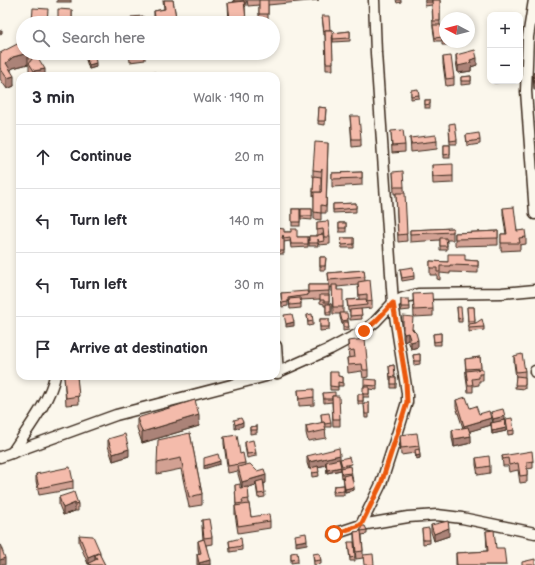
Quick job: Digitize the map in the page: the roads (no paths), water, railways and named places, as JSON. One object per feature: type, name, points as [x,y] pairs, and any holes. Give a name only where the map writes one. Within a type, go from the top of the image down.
[{"type":"street","points":[[361,525],[381,484],[407,402],[406,381],[393,303],[376,53],[374,0]]},
{"type":"street","points":[[534,0],[528,37],[526,91],[535,214]]},
{"type":"street","points":[[280,372],[364,331],[393,303],[403,298],[418,294],[502,293],[535,290]]},
{"type":"street","points":[[12,453],[44,404],[53,386],[54,380]]},
{"type":"street","points":[[0,457],[116,415],[251,380]]},
{"type":"street","points":[[334,534],[361,525],[408,517],[437,515],[462,518],[535,533]]}]
